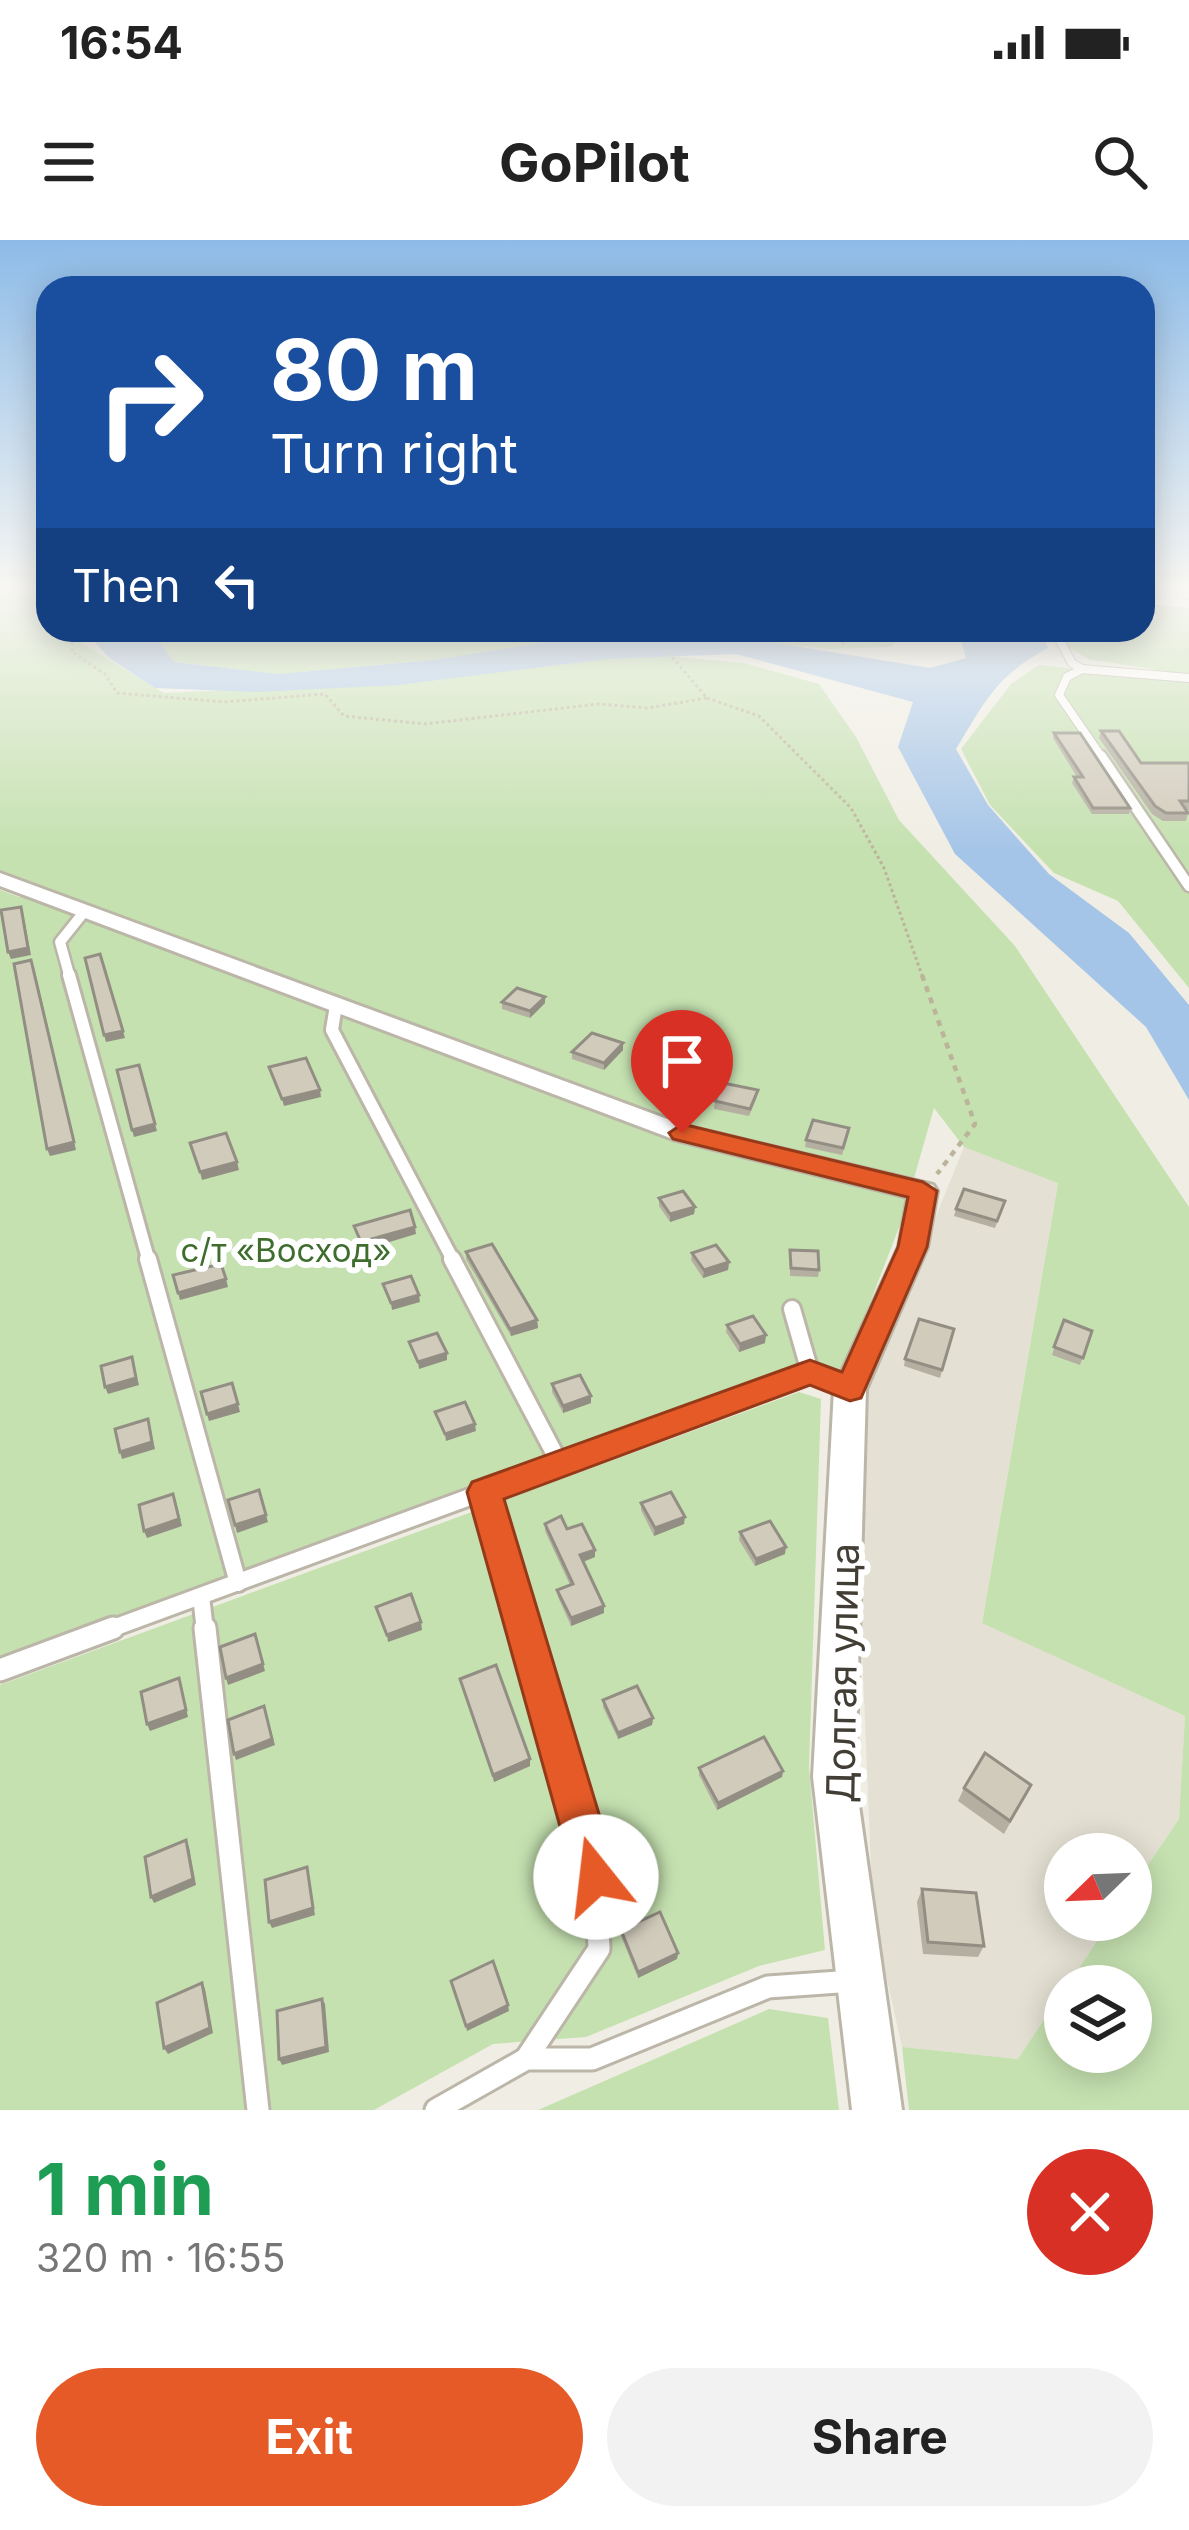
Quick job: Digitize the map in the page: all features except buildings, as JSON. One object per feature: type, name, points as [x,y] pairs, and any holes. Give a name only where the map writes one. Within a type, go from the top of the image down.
[{"type":"street","points":[[0,879],[682,1133],[923,1191]]},
{"type":"street","name":"Долгая улица","points":[[877,2110],[834,1777],[850,1389],[913,1247],[923,1191]]},
{"type":"lane","points":[[1067,677],[1059,695],[1189,886]]},
{"type":"lane","points":[[85,912],[60,942],[238,1582]]},
{"type":"lane","points":[[337,1005],[332,1030],[560,1464]]},
{"type":"lane","points":[[792,1310],[810,1372]]},
{"type":"lane","points":[[0,1670],[810,1372],[850,1389]]},
{"type":"lane","points":[[436,2110],[526,2059],[599,1949],[596,1877],[485,1492]]},
{"type":"lane","points":[[201,1596],[258,2110]]},
{"type":"lane","points":[[526,2059],[592,2059],[768,1988],[861,1980]]},
{"type":"path","points":[[107,677],[117,693],[172,702],[326,694],[344,716],[425,724],[598,704],[646,708],[707,698],[759,716],[851,808],[884,868],[975,1124],[923,1191]]},
{"type":"path","points":[[689,677],[707,698]]},
{"type":"shaded area","points":[[964,1147],[1058,1182],[982,1622],[1185,1716],[1179,1819],[1152,1859],[1152,1833],[1044,1833],[1044,1941],[1097,1941],[1081,1965],[1044,1965],[1044,2020],[1018,2059],[902,2047],[873,1917],[861,1624],[865,1391]]},
{"type":"green space","name":"с/т «Восход»","points":[[0,677],[138,677],[164,693],[402,677],[795,677],[819,684],[856,737],[899,820],[1015,946],[1189,1207],[1189,2110],[909,2110],[902,2047],[1018,2059],[1044,2020],[1044,2073],[1152,2073],[1152,1965],[1081,1965],[1097,1941],[1152,1941],[1152,1859],[1179,1819],[1185,1716],[982,1623],[1058,1183],[964,1147],[934,1108],[903,1217],[843,1373],[790,1367],[0,1659],[0,890],[19,897],[56,893],[0,870]]},
{"type":"green space","points":[[1021,677],[1189,682],[1189,988],[1118,901],[1054,873],[990,805],[961,749]]},
{"type":"green space","points":[[799,1392],[821,1399],[809,1767],[825,1950],[759,1966],[586,2037],[493,2044],[374,2110],[0,2110],[0,1685]]},
{"type":"green space","points":[[769,2009],[828,2018],[839,2110],[538,2110]]},
{"type":"water","points":[[139,677],[460,677],[257,692],[155,688]]},
{"type":"water","points":[[822,677],[1007,677],[984,703],[956,749],[988,805],[1049,874],[1129,933],[1189,1005],[1189,1100],[1146,1027],[955,854],[898,747],[913,702]]},
{"type":"route","points":[[596,1877],[485,1492],[810,1372],[850,1389],[913,1247],[923,1191],[682,1133]]}]
